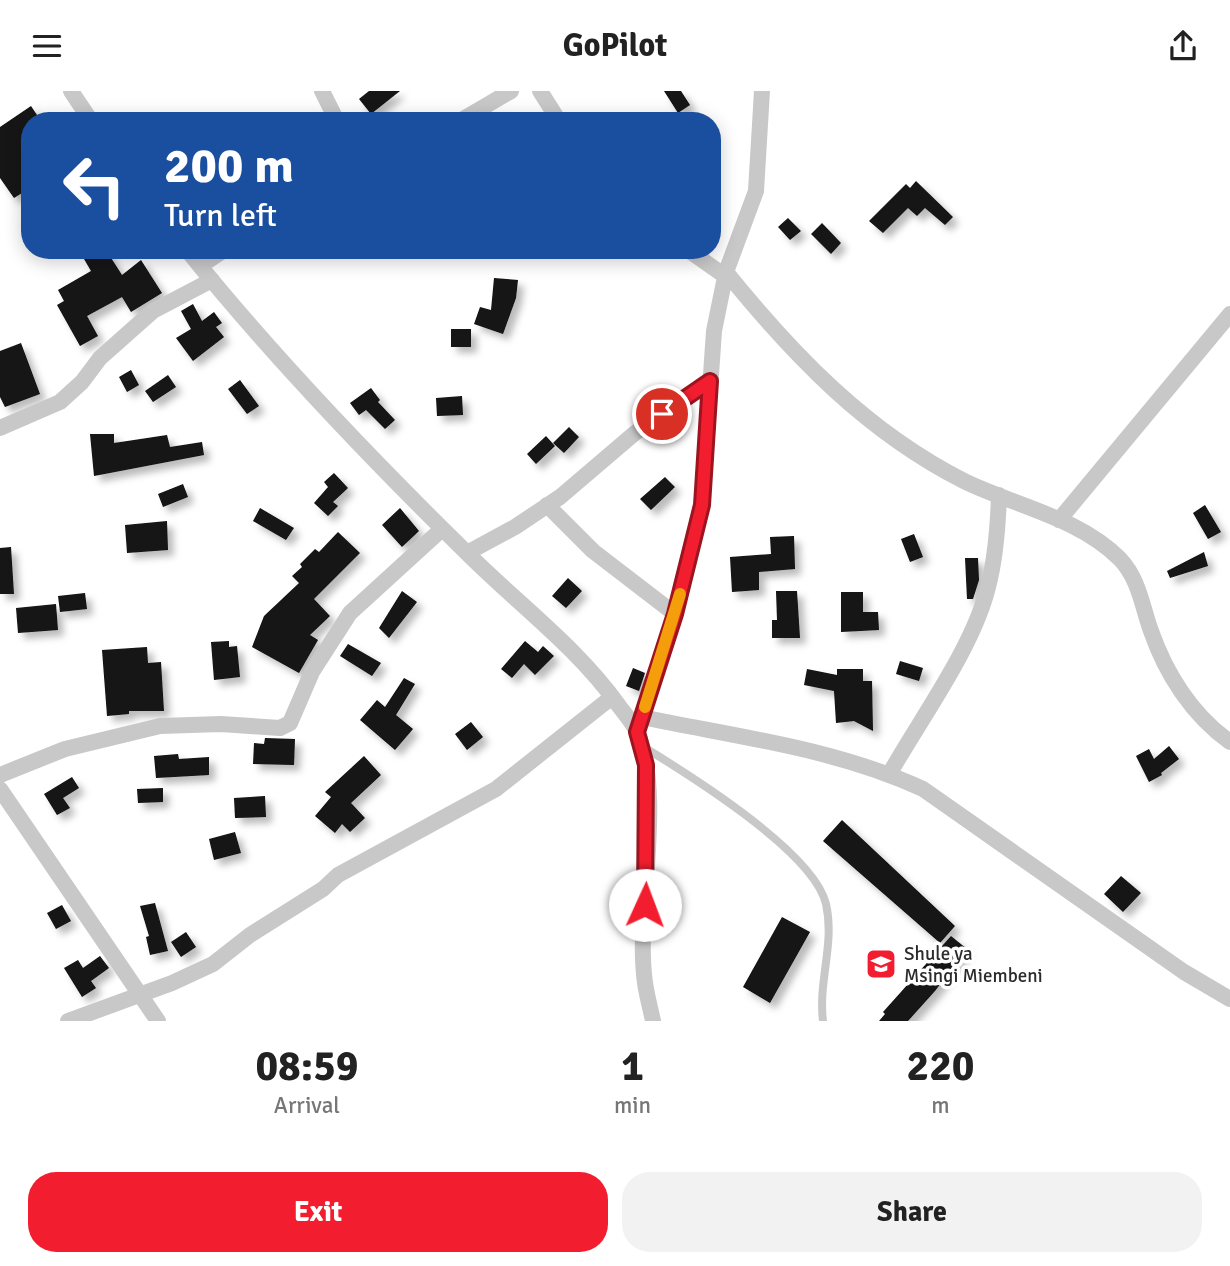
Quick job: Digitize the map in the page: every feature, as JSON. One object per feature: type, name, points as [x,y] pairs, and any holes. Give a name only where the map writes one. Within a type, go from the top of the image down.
[{"type":"street","points":[[71,91],[85,112]]},
{"type":"street","points":[[322,91],[332,112]]},
{"type":"street","points":[[475,112],[511,91]]},
{"type":"street","points":[[540,91],[553,112]]},
{"type":"street","points":[[653,1021],[644,974],[648,822],[646,765],[640,731],[675,614],[702,505],[714,331],[726,274],[755,191],[762,91]]},
{"type":"street","points":[[194,259],[302,384],[442,529],[565,642],[640,731],[833,755],[890,773],[923,789],[1184,972],[1230,999]]},
{"type":"street","points":[[200,266],[210,259]]},
{"type":"street","points":[[702,259],[726,274],[820,380],[894,438],[964,481],[1059,520],[1088,535],[1121,560],[1140,590],[1166,669],[1180,692],[1230,742]]},
{"type":"street","points":[[0,428],[60,403],[82,382],[100,358],[153,311],[212,280]]},
{"type":"street","points":[[1059,520],[1230,314]]},
{"type":"street","points":[[467,553],[515,527],[547,505],[635,433],[710,381]]},
{"type":"street","points":[[890,773],[971,633],[988,589],[995,556],[999,495]]},
{"type":"street","points":[[547,505],[593,551],[675,614]]},
{"type":"street","points":[[0,775],[65,748],[160,726],[281,728],[290,723],[312,672],[350,613],[442,529]]},
{"type":"street","points":[[68,1021],[140,995],[213,964],[250,935],[323,890],[338,874],[496,789],[612,697]]},
{"type":"street","points":[[0,789],[7,808],[158,1021]]},
{"type":"lane","points":[[640,731],[801,862],[826,901],[831,939],[821,996],[823,1021]]},
{"type":"building","points":[[369,91],[400,91],[374,112],[369,112],[359,99]]},
{"type":"building","points":[[664,91],[681,91],[690,105],[677,112]]},
{"type":"building","points":[[31,106],[35,112],[22,112]]},
{"type":"building","points":[[21,113],[21,194],[14,198],[0,178],[0,127]]},
{"type":"building","points":[[916,181],[953,217],[945,225],[925,208],[917,216],[908,208],[883,233],[869,221],[906,184],[910,188]]},
{"type":"building","points":[[788,218],[801,231],[790,240],[778,227]]},
{"type":"building","points":[[822,223],[841,243],[831,254],[811,234]]},
{"type":"building","points":[[84,259],[112,259],[122,275],[141,260],[162,293],[131,312],[122,297],[87,316],[98,336],[80,346],[57,305],[64,301],[58,290],[91,271]]},
{"type":"building","points":[[494,278],[518,280],[516,298],[503,334],[474,324],[480,307],[491,310]]},
{"type":"building","points":[[193,304],[202,321],[214,312],[222,323],[216,327],[224,337],[193,361],[176,338],[191,329],[181,311]]},
{"type":"building","points":[[451,329],[471,329],[471,347],[451,347]]},
{"type":"building","points":[[21,343],[40,394],[5,407],[0,397],[0,351]]},
{"type":"building","points":[[131,370],[139,385],[127,392],[119,377]]},
{"type":"building","points":[[168,375],[176,387],[153,402],[145,391]]},
{"type":"building","points":[[240,380],[259,406],[247,414],[228,389]]},
{"type":"building","points":[[371,388],[380,400],[378,402],[395,420],[385,429],[366,410],[359,415],[350,403]]},
{"type":"building","points":[[462,396],[463,415],[437,416],[436,398]]},
{"type":"building","points":[[569,427],[579,437],[564,453],[553,443]]},
{"type":"building","points":[[90,434],[114,434],[114,443],[167,435],[170,447],[202,442],[204,455],[94,476]]},
{"type":"building","points":[[546,436],[555,446],[536,464],[527,454]]},
{"type":"building","points":[[334,473],[348,488],[333,502],[338,506],[328,516],[314,503],[328,487],[324,482]]},
{"type":"building","points":[[665,477],[675,487],[651,510],[640,499]]},
{"type":"building","points":[[183,484],[188,497],[163,507],[158,494]]},
{"type":"building","points":[[1205,505],[1221,532],[1208,539],[1193,513]]},
{"type":"building","points":[[260,508],[294,528],[286,540],[253,521]]},
{"type":"building","points":[[400,508],[419,531],[402,547],[382,525]]},
{"type":"building","points":[[167,521],[168,550],[127,553],[125,525]]},
{"type":"building","points":[[338,532],[360,553],[314,599],[330,616],[310,635],[318,640],[299,673],[252,647],[264,616],[299,583],[292,576],[302,567],[300,564],[315,549],[319,552]]},
{"type":"building","points":[[914,534],[923,557],[910,562],[901,539]]},
{"type":"building","points":[[794,536],[795,569],[759,572],[759,590],[732,592],[730,557],[771,554],[770,537]]},
{"type":"building","points":[[11,547],[14,594],[0,594],[0,548]]},
{"type":"building","points":[[1204,552],[1208,566],[1170,578],[1167,571]]},
{"type":"building","points":[[965,558],[978,558],[979,580],[973,599],[967,599]]},
{"type":"building","points":[[568,578],[582,591],[566,608],[552,596]]},
{"type":"building","points":[[402,591],[417,602],[389,638],[379,628]]},
{"type":"building","points":[[776,591],[797,591],[800,638],[772,638],[772,620],[777,620]]},
{"type":"building","points":[[841,592],[863,592],[863,612],[878,612],[879,630],[841,632]]},
{"type":"building","points":[[85,593],[87,609],[60,612],[58,596]]},
{"type":"building","points":[[56,604],[58,630],[18,633],[16,608]]},
{"type":"building","points":[[229,641],[229,647],[237,646],[240,677],[214,680],[211,642]]},
{"type":"building","points":[[525,641],[538,652],[543,646],[554,656],[535,675],[524,664],[512,678],[501,669]]},
{"type":"building","points":[[348,644],[381,663],[372,676],[340,656]]},
{"type":"building","points":[[147,647],[148,663],[161,662],[164,711],[129,711],[129,714],[107,716],[102,650]]},
{"type":"building","points":[[900,661],[923,668],[919,681],[896,674]]},
{"type":"building","points":[[633,668],[645,673],[639,691],[626,686]]},
{"type":"building","points":[[807,669],[837,675],[837,669],[863,669],[863,681],[872,681],[873,731],[854,721],[836,723],[834,691],[804,685]]},
{"type":"building","points":[[404,678],[415,684],[396,715],[413,729],[395,750],[360,720],[377,700],[385,707]]},
{"type":"building","points":[[471,722],[483,737],[467,750],[455,734]]},
{"type":"building","points":[[265,738],[295,739],[294,765],[253,764],[254,743],[264,744]]},
{"type":"building","points":[[1169,746],[1179,759],[1161,773],[1162,775],[1149,782],[1136,756],[1149,749],[1154,759]]},
{"type":"building","points":[[178,754],[179,759],[209,757],[209,775],[156,778],[154,756]]},
{"type":"building","points":[[364,756],[381,775],[351,803],[365,818],[350,832],[342,824],[335,833],[315,816],[331,797],[325,792]]},
{"type":"building","points":[[72,777],[79,788],[63,798],[70,808],[57,815],[44,794]]},
{"type":"building","points":[[163,788],[163,802],[138,803],[137,789]]},
{"type":"building","points":[[265,796],[266,817],[235,818],[234,798]]},
{"type":"building","points":[[842,820],[955,926],[940,943],[823,841]]},
{"type":"building","points":[[235,832],[241,853],[214,860],[209,839]]},
{"type":"building","points":[[1121,876],[1141,893],[1123,912],[1104,894]]},
{"type":"building","points":[[155,903],[168,951],[150,955],[146,937],[149,936],[140,906]]},
{"type":"building","points":[[62,905],[71,921],[56,929],[47,913]]},
{"type":"building","points":[[782,917],[810,932],[770,1003],[743,987]]},
{"type":"building","points":[[186,932],[196,947],[181,957],[171,942]]},
{"type":"building","points":[[951,936],[967,949],[935,991],[908,1021],[879,1021],[885,1014],[883,1012]]},
{"type":"building","points":[[100,956],[109,968],[91,981],[96,988],[82,997],[64,968],[78,960],[83,968]]},
{"type":"slow traffic","points":[[645,707],[680,594]]},
{"type":"place","name":"Shule ya Msingi Miembeni","points":[[881,964]]},
{"type":"route","points":[[645,905],[648,822],[646,765],[637,732],[675,614],[702,505],[710,381],[662,414]]}]
